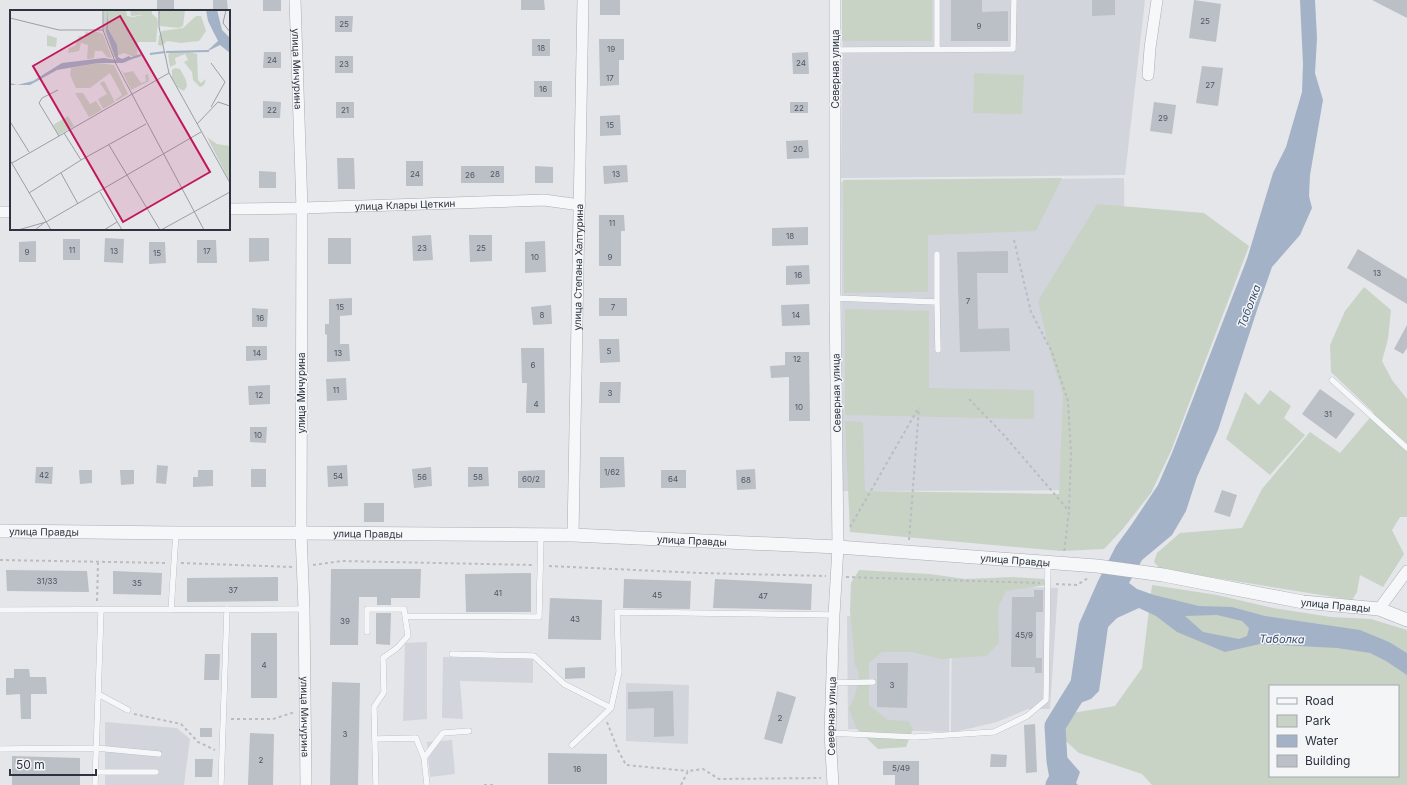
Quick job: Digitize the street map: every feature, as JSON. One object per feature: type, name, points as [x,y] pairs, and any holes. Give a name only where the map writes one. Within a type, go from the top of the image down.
[{"type":"street","name":"улица Мичурина","points":[[295,0],[302,208],[301,533],[306,708],[306,785]]},
{"type":"street","name":"улица Степана Халтурина","points":[[573,535],[583,0]]},
{"type":"street","name":"Северная улица","points":[[832,781],[830,733],[831,683],[838,547],[835,298],[835,0]]},
{"type":"street","points":[[1148,76],[1150,48],[1157,0]]},
{"type":"street","name":"улица Клары Цеткин","points":[[230,209],[544,200],[580,205]]},
{"type":"street","name":"улица Правды","points":[[0,531],[573,535],[838,547],[1097,566],[1196,581],[1303,602],[1379,609],[1407,620]]},
{"type":"street","points":[[1379,609],[1407,571]]},
{"type":"lane","points":[[937,0],[937,50]]},
{"type":"lane","points":[[835,50],[1013,50],[1014,0]]},
{"type":"lane","points":[[937,254],[938,350]]},
{"type":"lane","points":[[835,298],[937,302]]},
{"type":"lane","points":[[1332,380],[1407,448]]},
{"type":"lane","points":[[171,610],[176,533]]},
{"type":"lane","points":[[405,616],[539,617],[541,535]]},
{"type":"lane","points":[[830,733],[915,737],[994,732],[1032,712],[1046,700],[1048,563]]},
{"type":"lane","points":[[221,785],[222,718],[227,609]]},
{"type":"lane","points":[[0,610],[304,609]]},
{"type":"lane","points":[[367,632],[367,609],[404,609],[408,636],[397,648],[383,658],[384,692],[374,706],[376,785]]},
{"type":"lane","points":[[95,785],[99,610]]},
{"type":"lane","points":[[572,745],[611,708],[619,672],[617,612],[834,615]]},
{"type":"lane","points":[[452,654],[534,656],[564,684],[611,708]]},
{"type":"lane","points":[[831,683],[873,682]]},
{"type":"lane","points":[[98,694],[128,710]]},
{"type":"lane","points":[[424,758],[443,733],[469,731]]},
{"type":"lane","points":[[375,739],[416,738],[424,758],[427,785]]},
{"type":"lane","points":[[0,748],[96,748],[160,754]]},
{"type":"lane","points":[[96,772],[156,772]]},
{"type":"path","points":[[1014,240],[1030,312],[1052,352],[1068,401],[1071,454],[1069,511],[1063,564]]},
{"type":"path","points":[[969,398],[1069,511]]},
{"type":"path","points":[[850,527],[919,407],[908,553]]},
{"type":"path","points":[[98,563],[99,610]]},
{"type":"path","points":[[222,718],[273,719],[306,708]]},
{"type":"path","points":[[128,710],[137,715],[181,724],[198,742],[222,753]]},
{"type":"path","points":[[604,715],[618,750],[626,765],[688,771],[703,769],[719,779],[832,781]]},
{"type":"path","points":[[681,785],[688,771]]},
{"type":"path","points":[[484,785],[494,785]]},
{"type":"shaded area","points":[[843,0],[1145,0],[1125,175],[841,178]]},
{"type":"shaded area","points":[[1124,178],[1127,490],[843,491],[841,182]]},
{"type":"shaded area","points":[[952,585],[1058,588],[1050,709],[1028,709],[997,722],[951,733]]},
{"type":"shaded area","points":[[847,616],[950,617],[949,732],[848,729]]},
{"type":"shaded area","points":[[427,642],[427,719],[403,721],[405,643]]},
{"type":"shaded area","points":[[443,657],[533,659],[533,683],[460,681],[463,719],[442,718]]},
{"type":"shaded area","points":[[626,683],[689,685],[688,744],[626,741]]},
{"type":"shaded area","points":[[105,722],[177,728],[190,739],[184,785],[105,785]]},
{"type":"shaded area","points":[[452,740],[455,774],[430,777],[427,742]]},
{"type":"green space","points":[[842,0],[932,0],[932,41],[842,41]]},
{"type":"green space","points":[[974,73],[1024,75],[1022,114],[973,113]]},
{"type":"green space","points":[[1062,178],[1036,231],[928,235],[928,292],[844,293],[843,180]]},
{"type":"green space","points":[[1097,204],[1204,213],[1249,246],[1171,451],[1151,493],[1122,530],[1104,549],[1061,551],[850,532],[845,421],[863,422],[865,491],[1059,494],[1063,395],[1051,356],[1038,301]]},
{"type":"green space","points":[[1364,287],[1391,310],[1388,339],[1382,361],[1392,380],[1407,399],[1407,517],[1400,517],[1392,530],[1404,554],[1383,587],[1360,575],[1357,592],[1352,600],[1160,569],[1154,562],[1157,553],[1180,533],[1242,528],[1262,489],[1310,432],[1340,453],[1374,413],[1331,372],[1330,345],[1345,311]]},
{"type":"green space","points":[[845,309],[929,311],[929,388],[1034,390],[1034,419],[845,415]]},
{"type":"green space","points":[[1270,390],[1291,406],[1284,418],[1305,435],[1270,475],[1226,439],[1245,392],[1259,405]]},
{"type":"green space","points":[[859,570],[930,574],[965,579],[1013,577],[1044,579],[1046,585],[1006,591],[998,608],[999,643],[986,656],[941,659],[912,652],[882,652],[869,663],[869,705],[888,720],[908,721],[913,729],[906,747],[878,749],[856,728],[849,709],[857,687],[859,675],[855,665],[850,611],[851,583]]},
{"type":"green space","points":[[1152,585],[1217,595],[1273,608],[1331,617],[1371,619],[1407,630],[1407,785],[1152,785],[1142,774],[1079,753],[1060,736],[1072,713],[1115,706],[1142,668]]},
{"type":"water","points":[[1300,0],[1315,0],[1317,38],[1315,73],[1323,100],[1310,175],[1309,196],[1312,208],[1300,235],[1272,267],[1218,430],[1197,477],[1186,511],[1172,535],[1142,560],[1129,583],[1137,589],[1154,595],[1199,606],[1232,607],[1265,616],[1360,630],[1389,642],[1407,653],[1407,675],[1386,661],[1370,653],[1337,648],[1260,644],[1225,652],[1177,632],[1156,616],[1139,608],[1117,618],[1108,627],[1099,691],[1091,699],[1080,703],[1069,693],[1079,624],[1098,581],[1116,546],[1158,485],[1172,453],[1247,259],[1273,173],[1286,147],[1302,92],[1303,64]],"holes":[[[1217,615],[1242,621],[1249,628],[1247,636],[1239,639],[1203,632],[1185,616]]]},
{"type":"water","points":[[1060,749],[1080,772],[1076,783],[1078,785],[1046,785],[1057,777],[1054,752]]},
{"type":"building","points":[[157,0],[174,0],[174,9],[157,9]]},
{"type":"building","points":[[213,0],[227,0],[228,10],[213,10]]},
{"type":"building","points":[[263,0],[281,0],[281,11],[263,11]]},
{"type":"building","points":[[521,0],[544,0],[545,10],[521,10]]},
{"type":"building","points":[[600,0],[620,0],[620,15],[600,15]]},
{"type":"building","points":[[951,0],[982,0],[982,12],[1008,11],[1008,41],[951,41]]},
{"type":"building","points":[[1092,0],[1115,0],[1115,15],[1092,16]]},
{"type":"building","points":[[1194,0],[1221,4],[1216,42],[1189,38]]},
{"type":"building","points":[[1372,0],[1407,0],[1407,18]]},
{"type":"building","points":[[335,16],[353,16],[352,32],[335,32]]},
{"type":"building","points":[[532,39],[550,39],[550,56],[532,56]]},
{"type":"building","points":[[599,39],[624,39],[624,60],[619,60],[619,85],[600,86]]},
{"type":"building","points":[[264,52],[281,52],[281,68],[263,68]]},
{"type":"building","points":[[808,52],[809,74],[793,74],[792,53]]},
{"type":"building","points":[[335,56],[353,56],[353,73],[335,73]]},
{"type":"building","points":[[1202,66],[1223,68],[1218,106],[1196,103]]},
{"type":"building","points":[[534,81],[552,81],[552,97],[534,97]]},
{"type":"building","points":[[263,101],[281,102],[280,118],[263,118]]},
{"type":"building","points":[[336,102],[354,102],[354,118],[336,118]]},
{"type":"building","points":[[790,102],[808,102],[808,113],[790,113]]},
{"type":"building","points":[[1154,102],[1176,105],[1172,134],[1150,131]]},
{"type":"building","points":[[620,115],[621,135],[600,136],[600,116]]},
{"type":"building","points":[[808,140],[809,158],[787,159],[786,141]]},
{"type":"building","points":[[337,158],[354,158],[355,189],[338,189]]},
{"type":"building","points":[[406,161],[423,161],[423,186],[406,186]]},
{"type":"building","points":[[627,165],[628,182],[604,184],[603,166]]},
{"type":"building","points":[[461,166],[504,166],[504,183],[461,183]]},
{"type":"building","points":[[535,166],[553,167],[553,183],[535,183]]},
{"type":"building","points":[[259,171],[276,172],[276,188],[259,188]]},
{"type":"building","points":[[599,215],[624,215],[625,231],[621,231],[621,266],[599,266]]},
{"type":"building","points":[[808,227],[808,245],[772,246],[772,228]]},
{"type":"building","points":[[431,235],[433,260],[413,261],[412,236]]},
{"type":"building","points":[[469,235],[492,235],[492,261],[470,262]]},
{"type":"building","points":[[105,238],[124,239],[123,263],[104,262]]},
{"type":"building","points":[[249,238],[269,238],[269,261],[249,262]]},
{"type":"building","points":[[328,238],[351,238],[351,264],[328,264]]},
{"type":"building","points":[[63,239],[80,239],[80,260],[63,260]]},
{"type":"building","points":[[197,240],[216,240],[217,263],[197,263]]},
{"type":"building","points":[[36,241],[36,262],[19,262],[19,242]]},
{"type":"building","points":[[545,241],[546,272],[525,273],[525,242]]},
{"type":"building","points":[[149,242],[165,242],[166,263],[149,264]]},
{"type":"building","points":[[1358,249],[1407,279],[1407,304],[1347,268]]},
{"type":"building","points":[[1008,251],[1008,273],[977,273],[978,329],[1009,328],[1010,351],[960,352],[957,252]]},
{"type":"building","points":[[809,265],[810,284],[786,285],[786,266]]},
{"type":"building","points":[[352,298],[352,315],[340,316],[340,344],[349,344],[350,361],[327,362],[327,335],[325,334],[325,324],[329,324],[329,299]]},
{"type":"building","points":[[599,298],[627,298],[627,316],[599,316]]},
{"type":"building","points":[[809,304],[810,325],[782,326],[781,305]]},
{"type":"building","points":[[551,305],[552,324],[533,325],[531,307]]},
{"type":"building","points":[[252,308],[268,309],[267,327],[252,327]]},
{"type":"building","points":[[1407,325],[1407,348],[1403,354],[1394,349]]},
{"type":"building","points":[[599,339],[619,339],[620,362],[600,363]]},
{"type":"building","points":[[246,346],[267,346],[267,360],[246,361]]},
{"type":"building","points":[[521,348],[544,348],[545,413],[526,413],[527,383],[522,383]]},
{"type":"building","points":[[785,352],[809,352],[810,421],[789,421],[789,377],[771,378],[770,366],[785,365]]},
{"type":"building","points":[[346,378],[347,400],[327,401],[326,379]]},
{"type":"building","points":[[600,382],[621,382],[620,403],[599,403]]},
{"type":"building","points":[[270,385],[270,404],[249,405],[248,386]]},
{"type":"building","points":[[1320,389],[1355,414],[1336,439],[1302,414]]},
{"type":"building","points":[[250,427],[267,427],[266,443],[250,442]]},
{"type":"building","points":[[600,457],[624,457],[625,487],[600,488]]},
{"type":"building","points":[[157,465],[168,466],[166,484],[156,483]]},
{"type":"building","points":[[347,465],[348,486],[328,487],[327,466]]},
{"type":"building","points":[[36,467],[53,467],[52,484],[35,483]]},
{"type":"building","points":[[431,467],[432,486],[414,488],[412,469]]},
{"type":"building","points":[[468,467],[488,467],[489,486],[468,487]]},
{"type":"building","points":[[251,469],[266,469],[266,487],[251,487]]},
{"type":"building","points":[[755,469],[756,489],[737,490],[736,470]]},
{"type":"building","points":[[79,470],[92,470],[92,483],[80,484]]},
{"type":"building","points":[[120,470],[134,470],[134,484],[121,485]]},
{"type":"building","points":[[198,470],[213,470],[213,486],[193,487],[193,477],[198,477]]},
{"type":"building","points":[[545,470],[545,488],[518,488],[518,471]]},
{"type":"building","points":[[661,470],[686,470],[686,488],[661,488]]},
{"type":"building","points":[[1222,490],[1237,495],[1230,517],[1214,512]]},
{"type":"building","points":[[364,503],[384,503],[384,522],[364,522]]},
{"type":"building","points":[[331,569],[421,569],[420,598],[391,598],[391,605],[377,605],[377,597],[359,597],[358,645],[330,645]]},
{"type":"building","points":[[6,570],[87,571],[89,592],[7,591]]},
{"type":"building","points":[[113,571],[162,573],[161,595],[113,594]]},
{"type":"building","points":[[531,573],[531,612],[466,612],[465,574]]},
{"type":"building","points":[[278,577],[278,601],[187,602],[187,578]]},
{"type":"building","points":[[624,579],[691,581],[690,609],[623,608]]},
{"type":"building","points":[[715,579],[812,584],[811,610],[713,608]]},
{"type":"building","points":[[1034,590],[1043,590],[1043,612],[1036,612],[1036,658],[1042,658],[1042,673],[1035,673],[1035,667],[1011,667],[1012,597],[1034,597]]},
{"type":"building","points":[[550,598],[602,600],[601,640],[548,639]]},
{"type":"building","points":[[376,613],[391,613],[390,645],[376,644]]},
{"type":"building","points":[[251,633],[277,633],[277,698],[251,698]]},
{"type":"building","points":[[205,654],[220,654],[219,680],[204,680]]},
{"type":"building","points":[[877,663],[908,663],[907,708],[877,707]]},
{"type":"building","points":[[585,667],[585,678],[565,679],[565,668]]},
{"type":"building","points":[[14,669],[29,669],[30,677],[46,677],[47,694],[31,694],[31,719],[21,719],[20,694],[6,695],[6,678],[14,678]]},
{"type":"building","points":[[332,682],[360,683],[358,785],[330,785]]},
{"type":"building","points":[[673,691],[674,736],[654,737],[654,708],[628,709],[628,692]]},
{"type":"building","points":[[777,691],[796,697],[782,744],[764,739]]},
{"type":"building","points":[[1035,724],[1037,772],[1026,773],[1024,725]]},
{"type":"building","points":[[200,728],[212,728],[212,737],[200,737]]},
{"type":"building","points":[[250,733],[274,734],[273,785],[248,785]]},
{"type":"building","points":[[548,753],[607,754],[607,784],[548,784]]},
{"type":"building","points":[[991,754],[1007,755],[1006,767],[990,767]]},
{"type":"building","points":[[12,756],[80,758],[80,785],[12,785]]},
{"type":"building","points":[[195,759],[213,759],[212,777],[195,777]]},
{"type":"building","points":[[883,761],[919,761],[919,785],[895,785],[895,775],[883,775]]},
{"type":"waterway","name":"Таболка","points":[[1056,785],[1060,778],[1057,761],[1055,726],[1084,679],[1085,671]]}]
